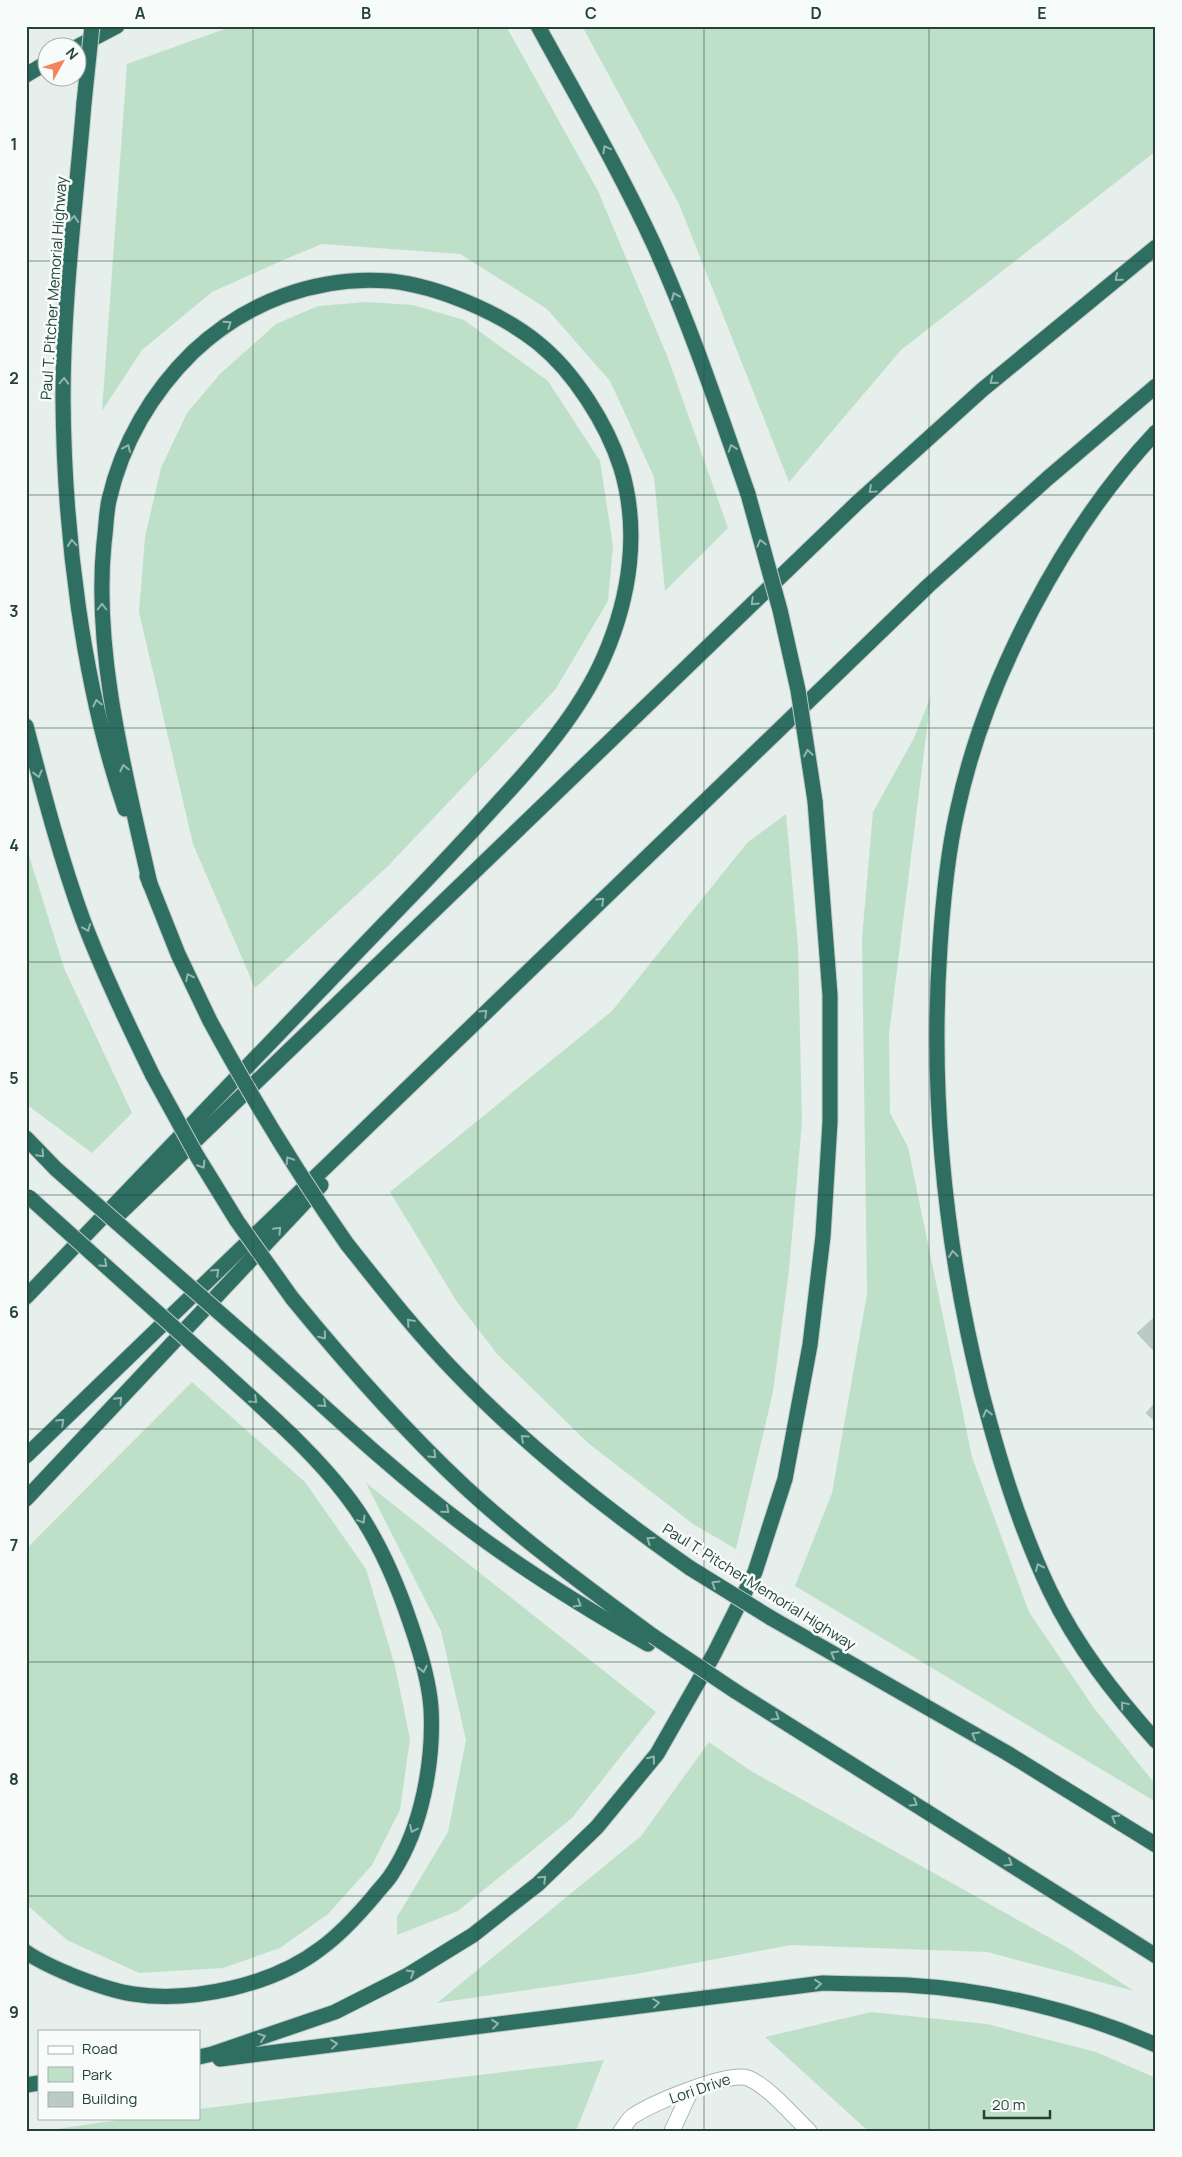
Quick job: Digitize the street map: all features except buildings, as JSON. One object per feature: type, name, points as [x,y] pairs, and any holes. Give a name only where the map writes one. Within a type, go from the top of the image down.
[{"type":"highway","name":"Paul T. Pitcher Memorial Highway","points":[[92,26],[66,315],[63,397],[66,483],[77,594],[93,687],[113,776],[150,884],[178,954],[210,1021],[258,1110],[299,1176],[347,1244],[401,1313],[458,1375],[566,1476],[626,1523],[690,1568],[771,1618],[1007,1753],[1156,1845]]},
{"type":"highway","points":[[88,41],[117,26]]},
{"type":"highway","points":[[200,2057],[336,2012],[408,1975],[473,1935],[538,1884],[597,1827],[657,1754],[714,1654],[756,1572],[785,1479],[810,1345],[823,1236],[830,1122],[830,995],[815,801],[798,690],[780,610],[748,494],[696,346],[654,246],[609,155],[538,26]]},
{"type":"highway","points":[[26,76],[38,68]]},
{"type":"highway","points":[[26,1304],[858,502],[982,390],[1156,247]]},
{"type":"highway","points":[[26,1297],[453,852],[526,772],[574,710],[601,663],[622,611],[631,566],[630,515],[621,470],[599,419],[574,382],[538,344],[493,314],[440,292],[391,281],[334,282],[287,294],[250,309],[209,338],[175,370],[148,405],[126,449],[109,501],[103,559],[102,616],[118,742],[150,884]]},
{"type":"highway","points":[[26,1456],[928,586],[1048,478],[1156,386]]},
{"type":"highway","points":[[1156,432],[1107,493],[1065,552],[1003,668],[979,735],[957,812],[943,903],[938,979],[936,1065],[943,1169],[954,1268],[997,1451],[1022,1527],[1051,1592],[1082,1647],[1121,1702],[1156,1742]]},
{"type":"highway","points":[[26,726],[47,809],[83,920],[116,999],[153,1076],[197,1156],[237,1221],[292,1298],[350,1369],[406,1429],[464,1485],[521,1535],[650,1640]]},
{"type":"highway","points":[[26,1499],[462,1034]]},
{"type":"highway","points":[[26,1138],[56,1169],[379,1454],[464,1525],[571,1600],[650,1640],[735,1691],[1156,1956]]},
{"type":"highway","points":[[26,1952],[38,1961],[92,1984],[133,1994],[185,1996],[231,1988],[274,1975],[319,1950],[355,1918],[393,1872],[419,1816],[430,1761],[431,1706],[419,1648],[401,1596],[378,1546],[347,1496],[304,1447],[218,1366],[28,1196]]},
{"type":"highway","points":[[200,2061],[823,1983],[908,1986],[975,1992],[1048,2008],[1132,2034],[1156,2045]]},
{"type":"street","name":"Lori Drive","points":[[621,2131],[631,2117],[661,2102],[691,2090],[737,2076],[748,2078],[759,2084],[809,2131]]},
{"type":"street","points":[[672,2131],[691,2090]]},
{"type":"green space","points":[[233,26],[506,26],[598,191],[668,358],[728,528],[665,591],[654,477],[610,381],[547,309],[460,254],[322,244],[281,261],[212,292],[142,350],[102,411],[127,64]]},
{"type":"green space","points":[[582,26],[1156,26],[1156,151],[901,350],[789,482],[679,204]]},
{"type":"green space","points":[[366,302],[413,305],[464,320],[548,381],[600,461],[613,546],[608,601],[555,690],[388,866],[255,988],[193,844],[139,612],[145,537],[161,468],[187,413],[220,374],[276,324],[318,306]]},
{"type":"green space","points":[[931,696],[889,1034],[890,1113],[908,1147],[972,1457],[1029,1612],[1094,1708],[1156,1785],[1156,1802],[795,1586],[832,1493],[867,1294],[862,938],[873,812],[914,738]]},
{"type":"green space","points":[[786,814],[798,946],[802,1122],[789,1270],[773,1392],[736,1549],[693,1524],[588,1443],[498,1355],[457,1302],[390,1192],[612,1011],[747,843]]},
{"type":"green space","points":[[26,846],[64,968],[132,1113],[92,1153],[26,1104]]},
{"type":"green space","points":[[192,1382],[305,1482],[366,1569],[395,1666],[410,1739],[400,1810],[372,1865],[328,1914],[280,1948],[223,1968],[139,1973],[67,1940],[26,1904],[26,1549]]},
{"type":"green space","points":[[366,1483],[656,1712],[572,1818],[458,1911],[397,1935],[397,1917],[448,1832],[466,1740],[441,1631]]},
{"type":"green space","points":[[709,1742],[751,1771],[1068,1948],[1134,1991],[987,1952],[791,1945],[636,1974],[437,2003],[641,1836]]},
{"type":"green space","points":[[871,2012],[987,2024],[1096,2052],[1156,2078],[1156,2131],[868,2131],[765,2037]]},
{"type":"green space","points":[[604,2060],[576,2131],[43,2131],[118,2120],[200,2120],[200,2109]]}]
